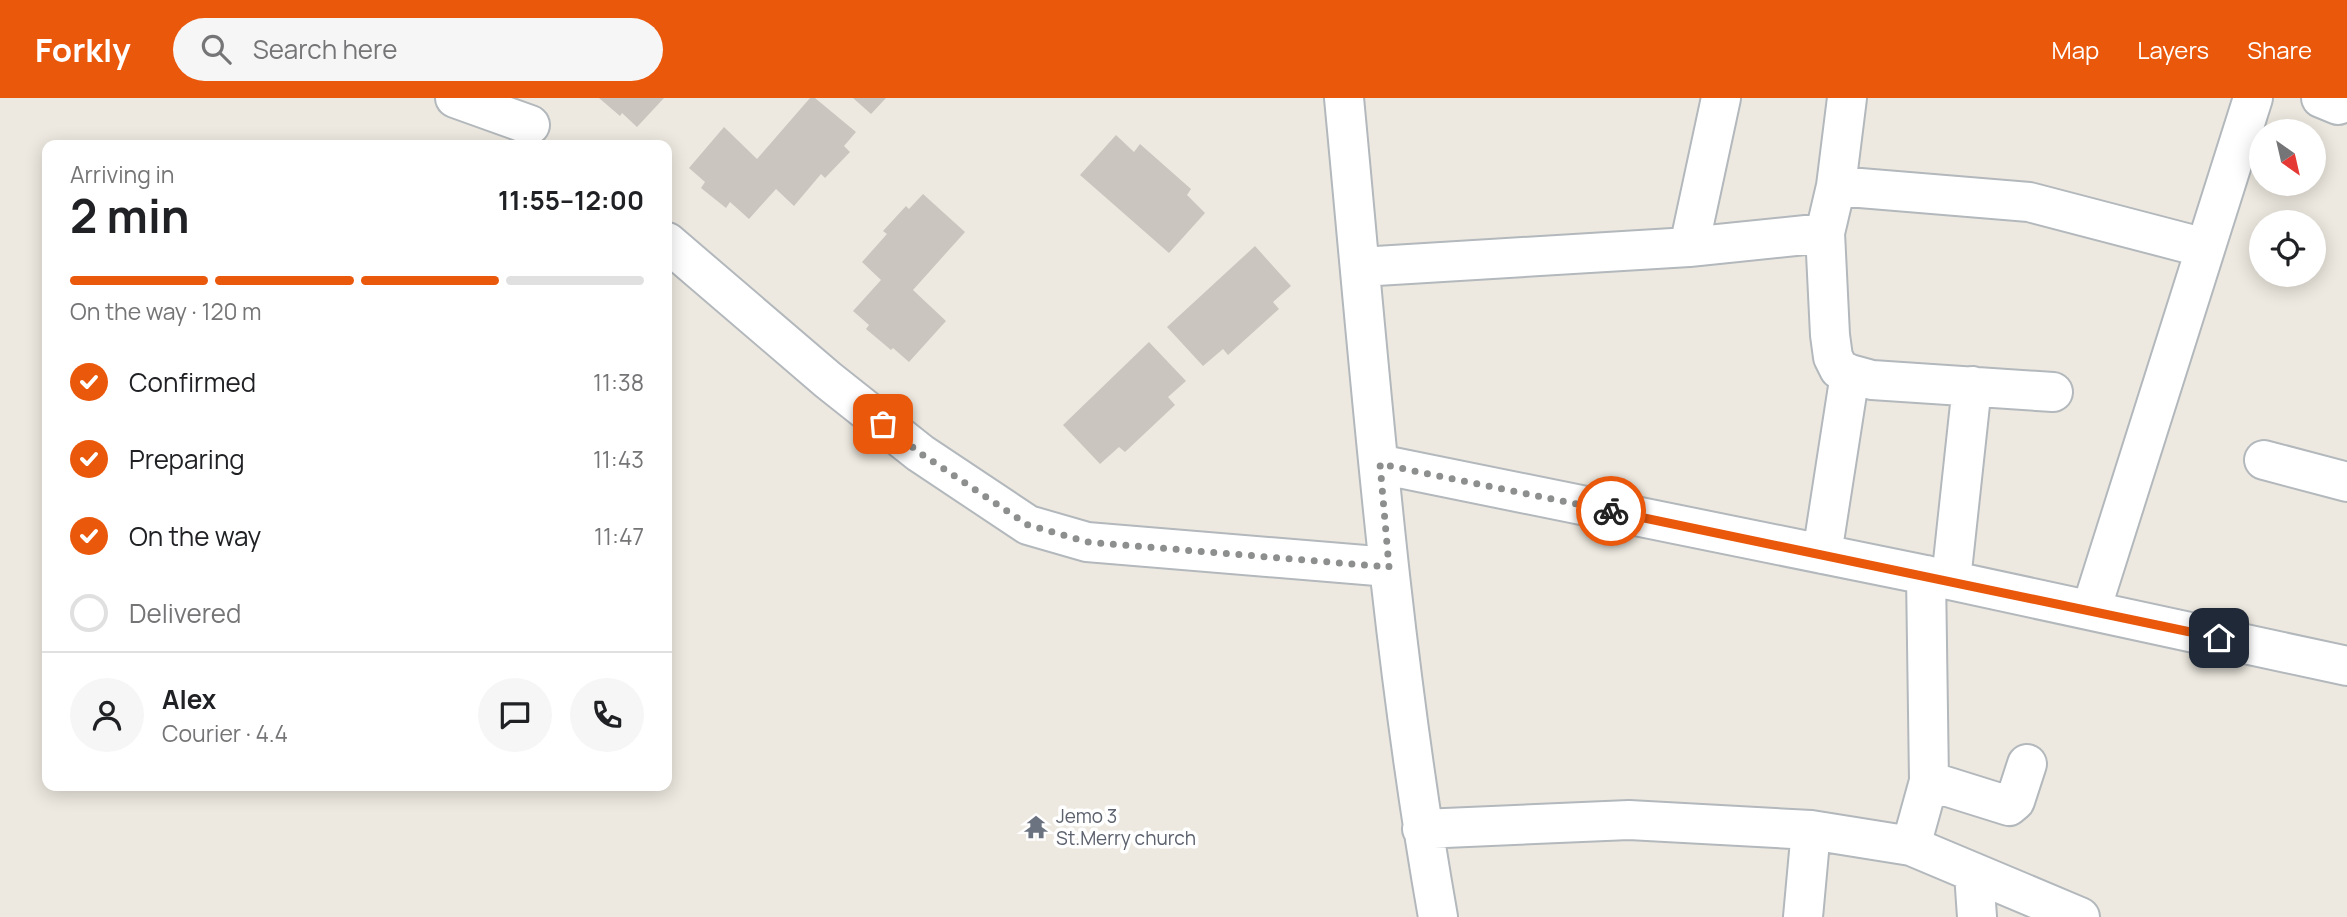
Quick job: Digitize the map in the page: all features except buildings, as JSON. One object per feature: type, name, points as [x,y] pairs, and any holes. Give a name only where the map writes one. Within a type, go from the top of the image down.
[{"type":"street","points":[[455,98],[531,123]]},
{"type":"street","points":[[1344,98],[1389,567],[1422,829],[1438,917]]},
{"type":"street","points":[[1689,247],[1721,98]]},
{"type":"street","points":[[1847,98],[1836,186],[1825,233],[1829,335],[1833,357],[1839,369],[1872,380],[2053,392]]},
{"type":"street","points":[[2091,610],[2253,98]]},
{"type":"street","points":[[1836,186],[2029,202],[2205,248]]},
{"type":"street","points":[[1360,267],[1689,247],[1825,233]]},
{"type":"street","points":[[672,246],[828,380],[920,453],[1028,525],[1087,542],[1389,567]]},
{"type":"street","points":[[1822,554],[1850,374]]},
{"type":"street","points":[[1911,846],[1928,781],[1938,578],[1972,386]]},
{"type":"street","points":[[2264,460],[2347,482]]},
{"type":"street","points":[[1380,464],[1938,578],[2347,666]]},
{"type":"street","points":[[1928,781],[2009,806],[2015,801],[2027,764]]},
{"type":"street","points":[[1422,829],[1629,820],[1811,830],[1911,846],[2080,917]]},
{"type":"street","points":[[1803,917],[1811,830]]},
{"type":"street","points":[[1974,873],[1977,917]]},
{"type":"way so far","points":[[883,424],[920,453],[1028,525],[1087,542],[1389,567],[1380,464],[1611,511]]},
{"type":"place","name":"Jemo 3 St.Merry church","points":[[1036,827]]},
{"type":"route","points":[[1611,511],[2219,638]]}]
